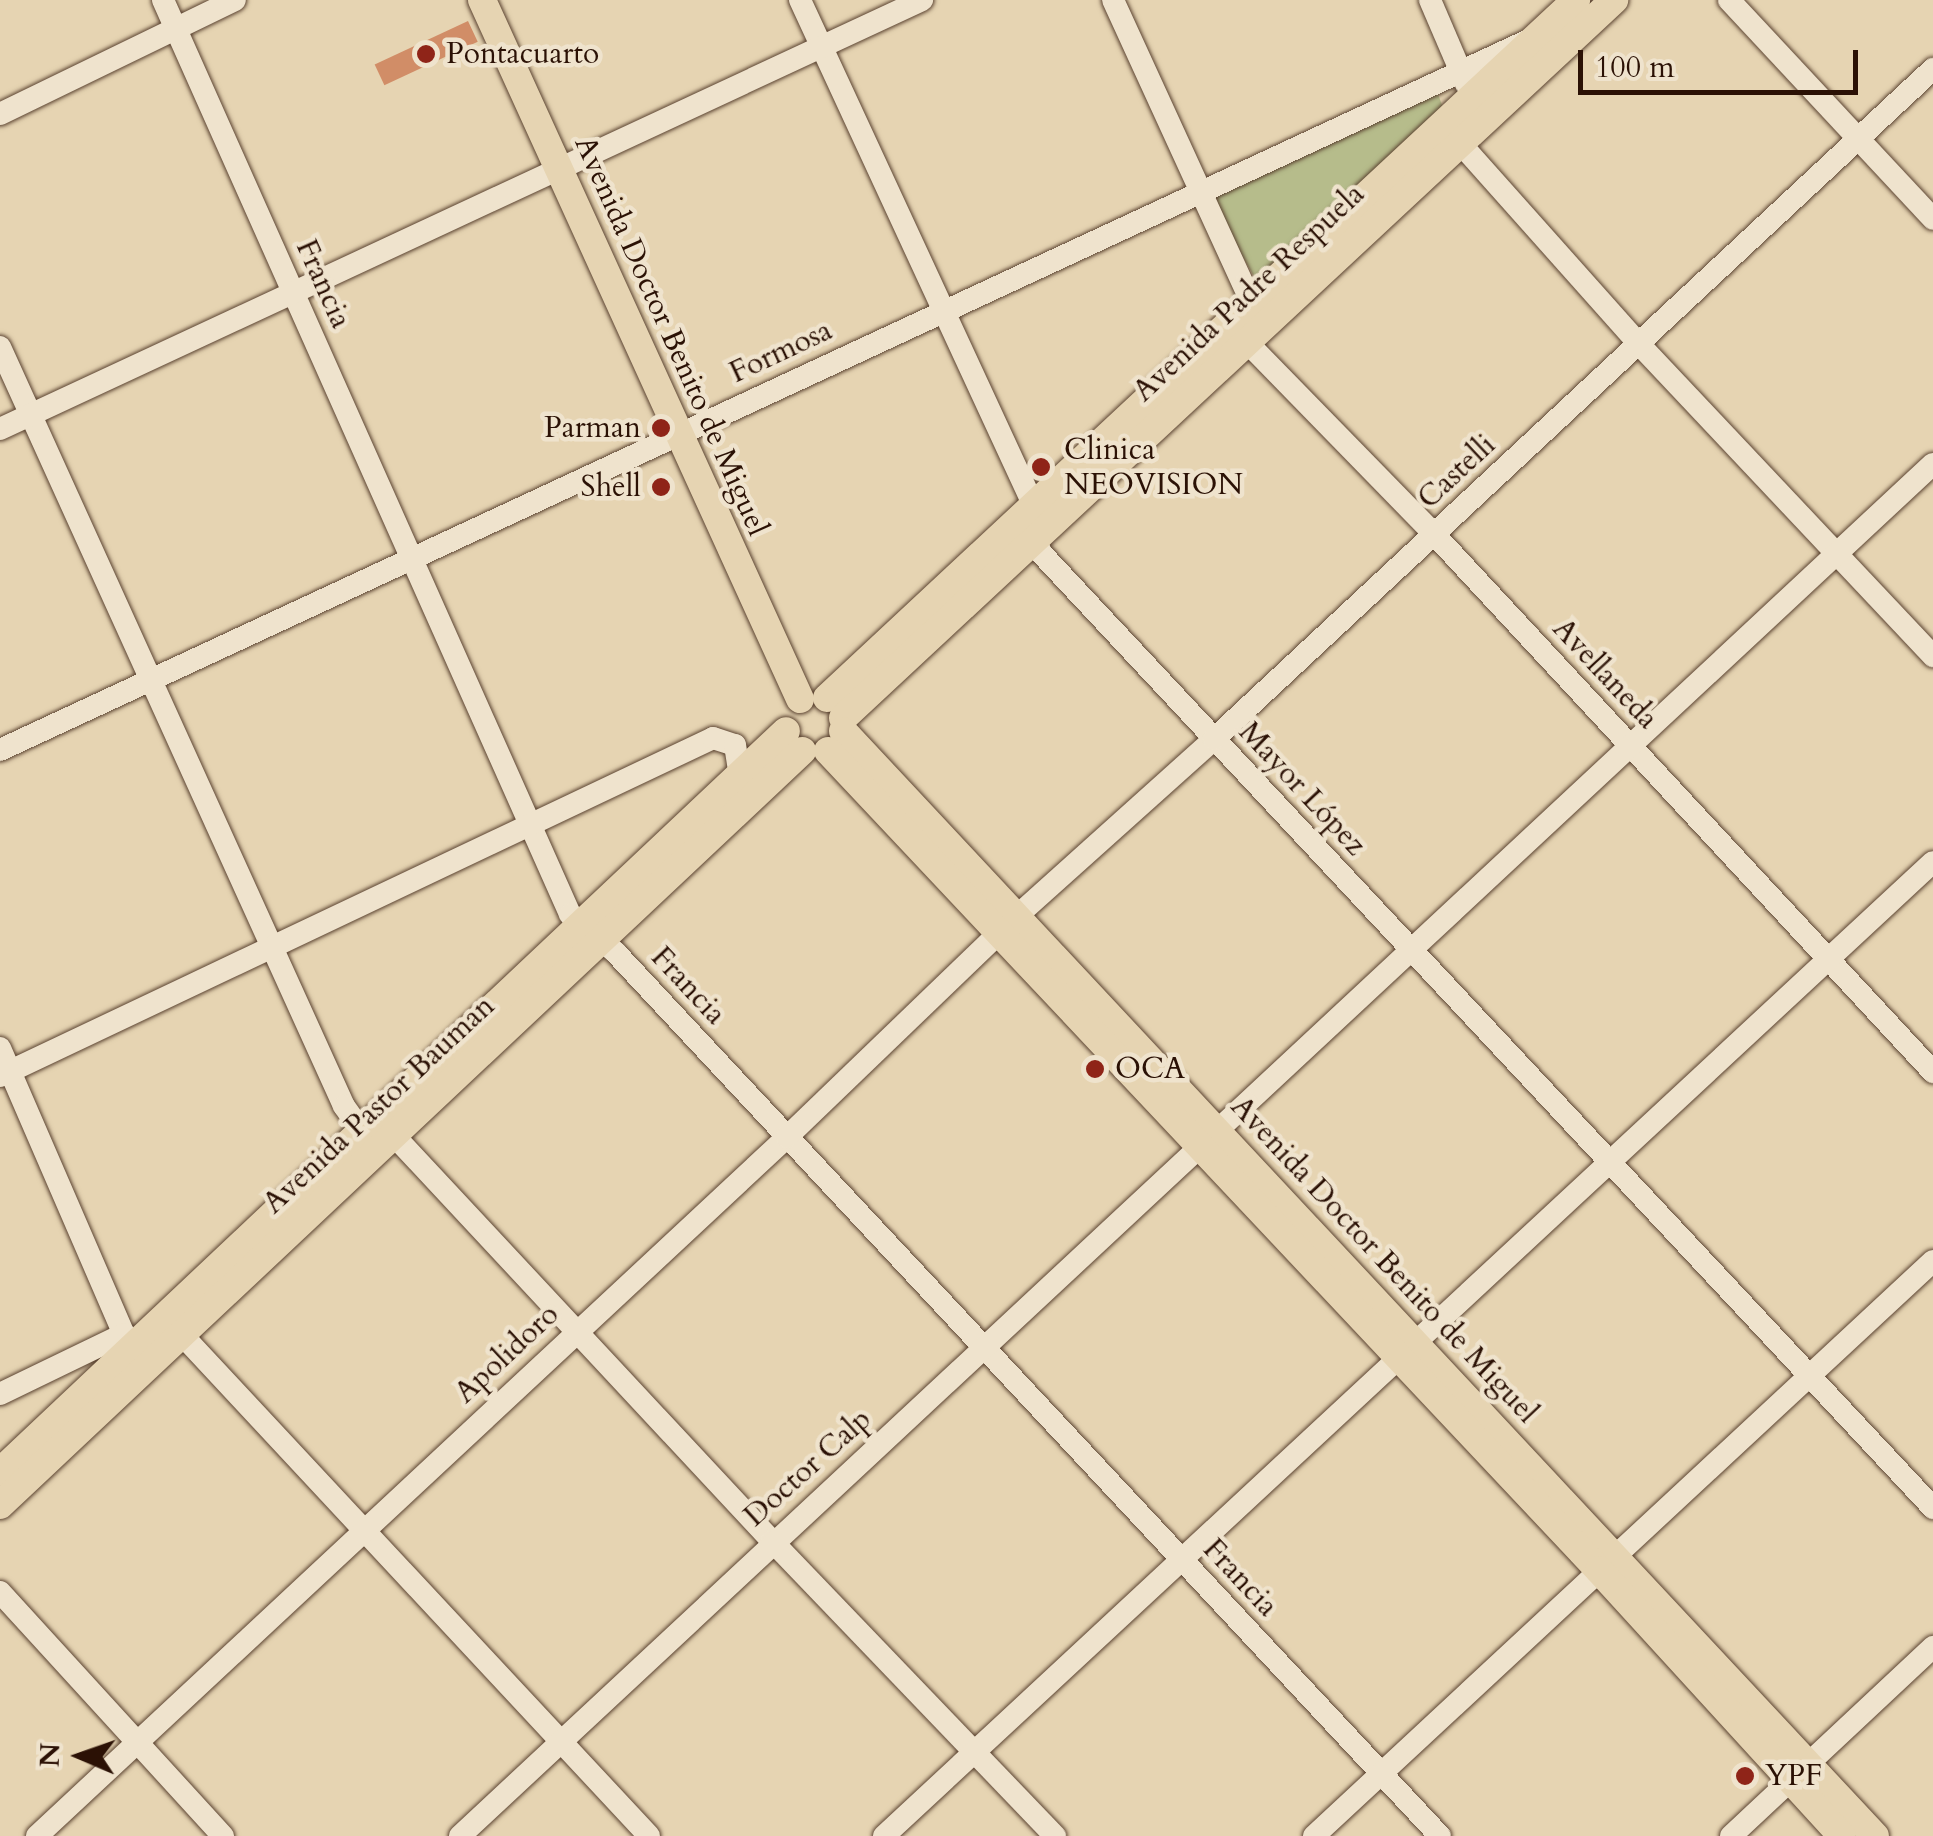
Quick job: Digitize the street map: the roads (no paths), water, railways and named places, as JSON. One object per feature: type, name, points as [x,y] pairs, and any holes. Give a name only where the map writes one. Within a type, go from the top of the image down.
[{"type":"main road","name":"Avenida Doctor Benito de Miguel","points":[[482,0],[818,726],[1010,923],[1799,1772],[1875,1836]]},
{"type":"main road","name":"Avenida Padre Respuela","points":[[1479,107],[1534,38],[1576,0]]},
{"type":"main road","name":"Avenida Padre Respuela","points":[[818,726],[1035,538],[1236,332],[1450,133],[1614,0]]},
{"type":"main road","name":"Avenida Padre Respuela","points":[[818,726],[1034,504],[1236,332]]},
{"type":"main road","name":"Avenida Pastor Bauman","points":[[591,934],[740,774],[818,726]]},
{"type":"main road","name":"Avenida Pastor Bauman","points":[[0,1472],[135,1348],[173,1325],[818,726]]},
{"type":"main road","name":"Avenida Pastor Bauman","points":[[0,1506],[135,1348]]},
{"type":"main road","name":"Avenida Doctor Benito de Miguel","points":[[1799,1772],[1842,1836]]},
{"type":"street","name":"Francia","points":[[164,0],[570,914],[787,1138],[1440,1836]]},
{"type":"street","points":[[0,114],[235,0]]},
{"type":"street","points":[[800,0],[1034,504],[1035,538]]},
{"type":"street","points":[[0,429],[922,0]]},
{"type":"street","points":[[1113,0],[1199,190],[1260,309]]},
{"type":"street","points":[[1430,0],[1479,107]]},
{"type":"street","points":[[1729,0],[1933,218]]},
{"type":"street","name":"Formosa","points":[[0,750],[1199,190],[1534,38]]},
{"type":"street","name":"Castelli","points":[[1010,923],[1214,739],[1933,70]]},
{"type":"street","points":[[1450,133],[1638,344],[1933,656]]},
{"type":"street","name":"Avellaneda","points":[[1236,332],[1434,534],[1933,1072]]},
{"type":"street","points":[[0,346],[270,948],[378,1134],[577,1328],[772,1541],[1054,1836]]},
{"type":"street","name":"Doctor Calp","points":[[460,1836],[772,1541],[1933,464]]},
{"type":"street","name":"Mayor López","points":[[1035,538],[1041,554],[1933,1508]]},
{"type":"street","points":[[5,1074],[714,738],[735,745],[740,774]]},
{"type":"street","points":[[884,1836],[1933,862]]},
{"type":"street","name":"Apolidoro","points":[[37,1836],[577,1328],[787,1138],[1010,923]]},
{"type":"street","points":[[0,1048],[5,1074],[135,1348],[0,1394]]},
{"type":"street","points":[[1314,1836],[1933,1260]]},
{"type":"street","points":[[173,1325],[650,1836]]},
{"type":"street","points":[[0,1592],[223,1836]]},
{"type":"street","points":[[1731,1836],[1933,1647]]},
{"type":"place","name":"Pontacuarto","points":[[426,54]]},
{"type":"place","name":"Parman","points":[[661,428]]},
{"type":"place","name":"Clinica NEOVISION","points":[[1041,467]]},
{"type":"place","name":"Shell","points":[[661,487]]},
{"type":"place","name":"OCA","points":[[1095,1069]]},
{"type":"place","name":"YPF","points":[[1745,1776]]}]
